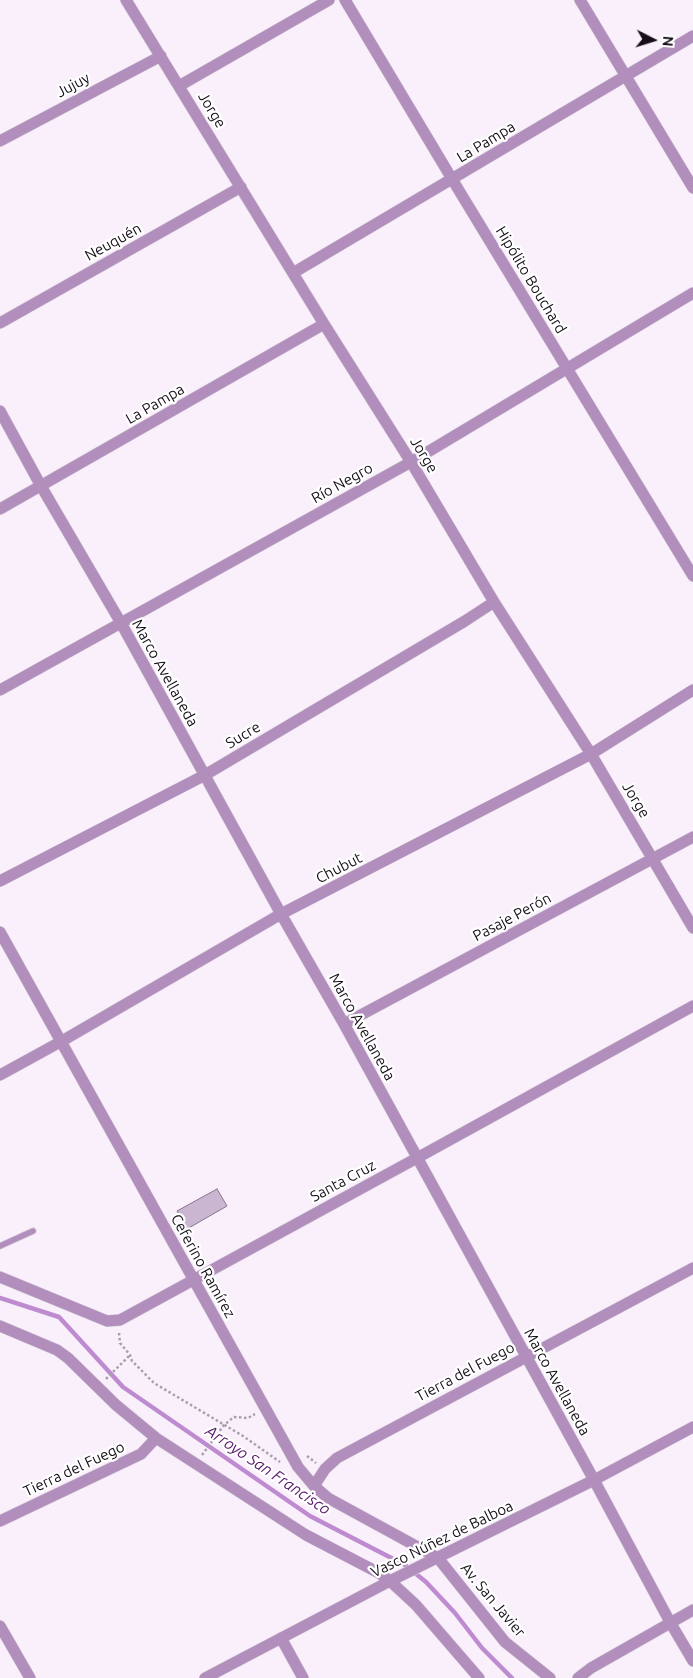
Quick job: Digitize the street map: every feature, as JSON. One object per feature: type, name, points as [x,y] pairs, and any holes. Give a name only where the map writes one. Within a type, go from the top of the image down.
[{"type":"street","name":"Jorge","points":[[126,0],[324,324],[411,462],[494,602],[591,754],[693,928]]},
{"type":"street","points":[[179,86],[329,0]]},
{"type":"street","name":"Hipólito Bouchard","points":[[345,0],[693,576]]},
{"type":"street","points":[[580,0],[693,188]]},
{"type":"street","name":"La Pampa","points":[[293,273],[693,36]]},
{"type":"street","name":"Jujuy","points":[[0,142],[161,56]]},
{"type":"street","name":"Neuquén","points":[[0,323],[241,187]]},
{"type":"street","name":"Río Negro","points":[[0,690],[411,462],[693,293]]},
{"type":"street","name":"La Pampa","points":[[0,509],[324,324]]},
{"type":"street","name":"Marco Avellaneda","points":[[0,411],[344,1024],[693,1661]]},
{"type":"street","name":"Sucre","points":[[0,881],[205,775],[494,602]]},
{"type":"street","name":"Chubut","points":[[0,1075],[281,914],[591,754],[693,690]]},
{"type":"street","name":"Pasaje Perón","points":[[344,1024],[693,837]]},
{"type":"street","name":"Ceferino Ramírez","points":[[0,932],[298,1466],[314,1486],[328,1498],[433,1560]]},
{"type":"street","name":"Santa Cruz","points":[[0,1277],[107,1321],[120,1320],[693,1006]]},
{"type":"street","name":"Tierra del Fuego","points":[[314,1486],[325,1469],[337,1458],[693,1268]]},
{"type":"street","points":[[0,1326],[57,1350],[68,1358],[116,1405],[156,1438],[306,1535],[379,1573],[390,1581],[416,1605],[479,1678]]},
{"type":"street","name":"Vasco Núñez de Balboa","points":[[205,1678],[390,1581],[594,1480],[693,1426]]},
{"type":"street","name":"Tierra del Fuego","points":[[0,1521],[141,1454],[156,1438]]},
{"type":"street","name":"Av. San Javier","points":[[433,1560],[505,1642],[550,1678]]},
{"type":"street","points":[[578,1678],[590,1668],[693,1610]]},
{"type":"street","points":[[0,1626],[30,1678]]},
{"type":"street","points":[[281,1638],[303,1678]]},
{"type":"lane","points":[[0,1246],[33,1231]]},
{"type":"path","points":[[97,1387],[130,1355],[132,1361],[154,1383],[243,1436],[281,1463]]},
{"type":"path","points":[[204,1454],[224,1425],[234,1417],[248,1418],[265,1408]]},
{"type":"building","points":[[217,1189],[227,1206],[187,1229],[177,1211]]},
{"type":"waterway","name":"Arroyo San Francisco","points":[[0,1298],[59,1317],[123,1387],[310,1516],[405,1565],[426,1582],[455,1613],[482,1648],[512,1678]]}]
